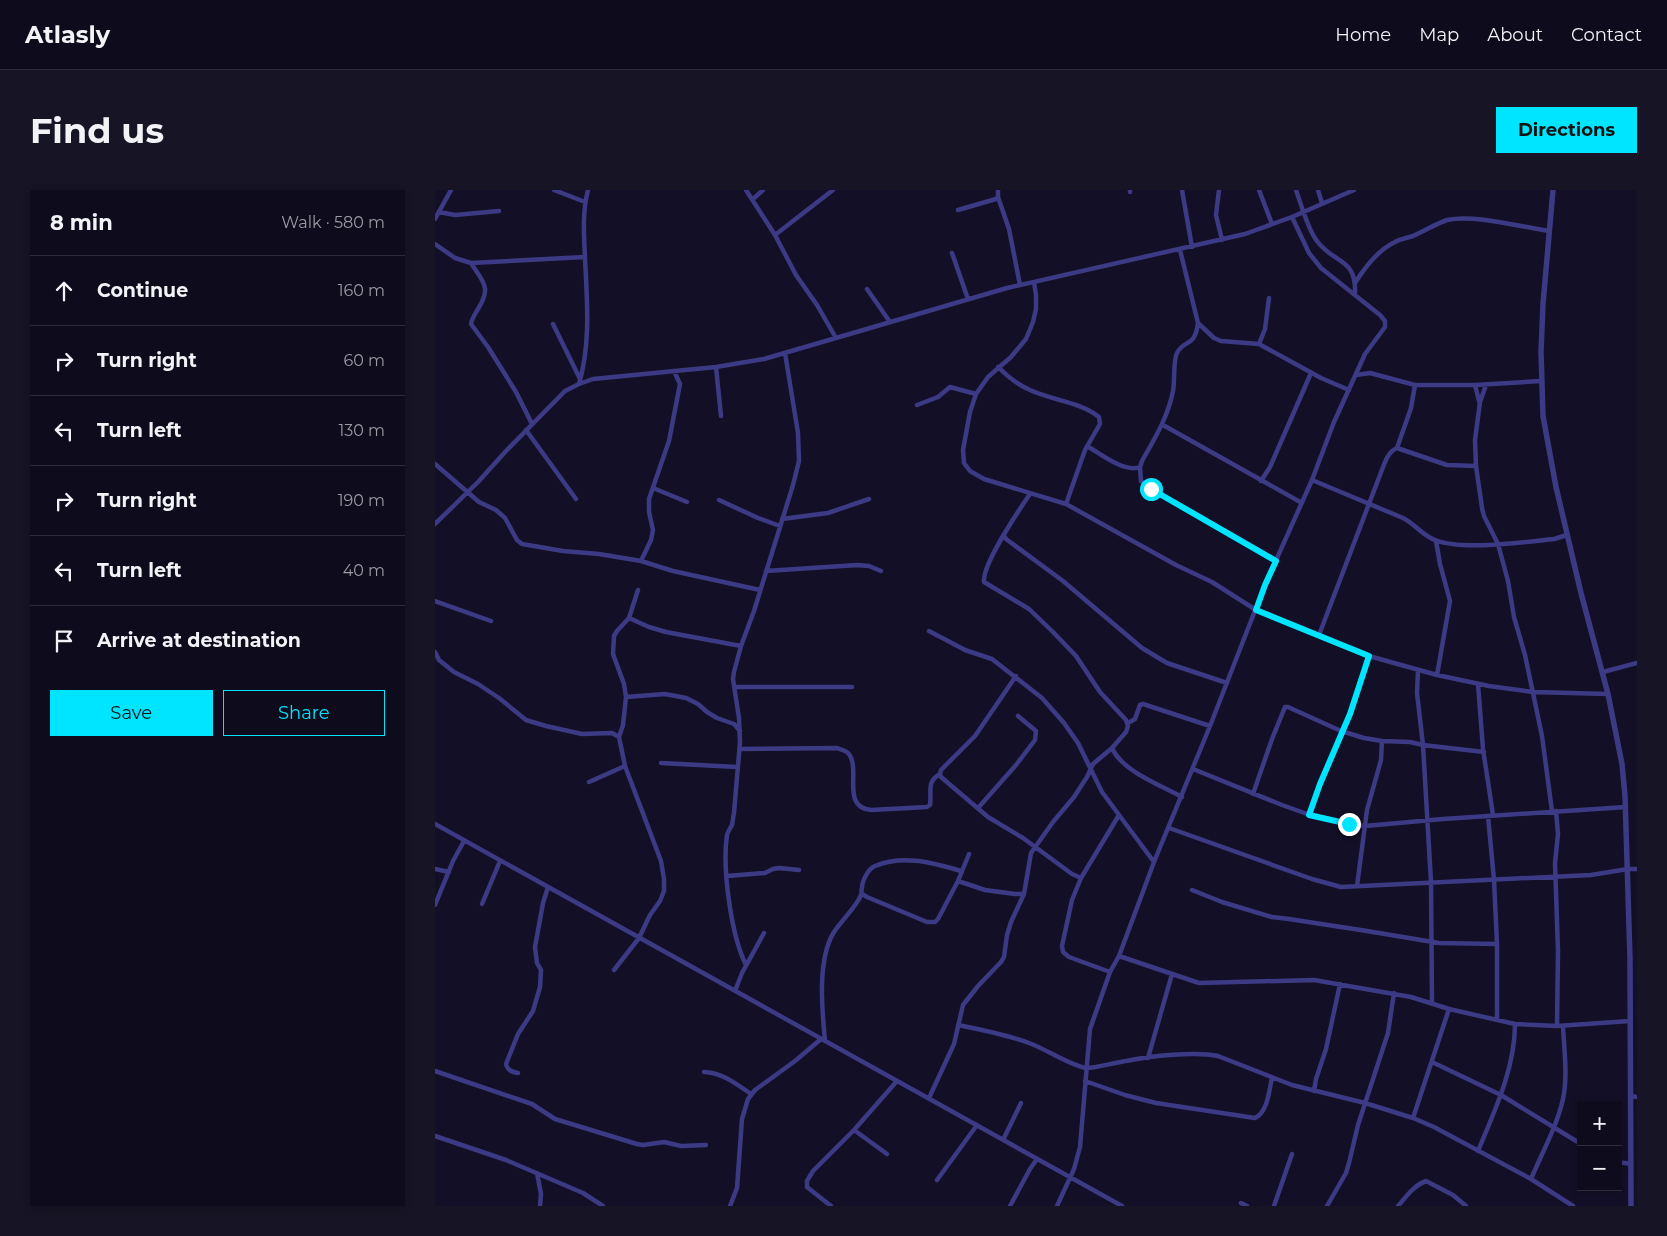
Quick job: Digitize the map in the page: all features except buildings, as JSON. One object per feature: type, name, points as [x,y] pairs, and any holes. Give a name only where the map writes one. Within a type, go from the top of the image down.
[{"type":"street","points":[[435,219],[451,190]]},
{"type":"street","points":[[554,190],[585,202]]},
{"type":"street","points":[[580,381],[584,362],[587,321],[583,212],[588,190]]},
{"type":"street","points":[[747,190],[775,235],[796,275],[817,305],[836,338]]},
{"type":"street","points":[[753,199],[763,190]]},
{"type":"street","points":[[775,235],[833,190]]},
{"type":"street","points":[[998,190],[998,197],[1009,229],[1020,285]]},
{"type":"street","points":[[1182,190],[1192,247]]},
{"type":"street","points":[[1219,190],[1216,215],[1222,240]]},
{"type":"street","points":[[1259,190],[1272,224]]},
{"type":"street","points":[[1296,190],[1317,241],[1352,270],[1355,295]]},
{"type":"street","points":[[1318,190],[1323,203]]},
{"type":"street","points":[[435,523],[468,492],[565,391],[580,381],[715,367],[764,359],[1020,285],[1245,234],[1292,217],[1354,190]]},
{"type":"street","points":[[1553,190],[1543,304],[1541,381],[1543,416],[1555,487],[1603,672],[1622,764],[1626,807],[1630,1018],[1634,1096],[1631,1206]]},
{"type":"street","points":[[958,210],[998,197]]},
{"type":"street","points":[[439,212],[455,215],[499,211]]},
{"type":"street","points":[[1057,1206],[1071,1177],[1080,1147],[1090,1029],[1110,972],[1119,956],[1154,862],[1182,797],[1265,585],[1365,354],[1385,327],[1385,321],[1380,315],[1335,280],[1314,260],[1292,217]]},
{"type":"street","points":[[1355,283],[1364,269],[1395,242],[1433,225],[1459,218],[1473,218],[1549,232]]},
{"type":"street","points":[[435,244],[455,258],[471,263],[585,258]]},
{"type":"street","points":[[1180,250],[1198,324],[1197,334],[1192,341],[1176,354],[1173,392],[1163,424],[1140,467],[1139,477],[1143,484],[1276,561]]},
{"type":"street","points":[[953,253],[968,299]]},
{"type":"street","points":[[471,263],[485,287],[482,302],[471,324],[516,392],[532,424]]},
{"type":"street","points":[[1352,270],[1364,269]]},
{"type":"street","points":[[1034,282],[1036,309],[1026,338],[1017,350],[988,377],[977,394],[970,412],[963,450],[964,463],[970,471],[984,479],[1066,504],[1176,565],[1212,582],[1256,610],[1369,656],[1477,684],[1533,692],[1608,694]]},
{"type":"street","points":[[867,289],[890,322]]},
{"type":"street","points":[[1259,344],[1265,329],[1269,298]]},
{"type":"street","points":[[553,324],[580,381]]},
{"type":"street","points":[[1198,324],[1221,341],[1259,344],[1311,373],[1349,390]]},
{"type":"street","points":[[1197,334],[1207,332]]},
{"type":"street","points":[[746,965],[732,919],[727,876],[727,833],[732,825],[734,814],[740,749],[740,731],[733,679],[741,646],[783,519],[799,461],[798,433],[785,353]]},
{"type":"street","points":[[1361,364],[1370,373]]},
{"type":"street","points":[[715,367],[721,416]]},
{"type":"street","points":[[998,367],[1028,390],[1097,414],[1100,419],[1100,424],[1087,446],[1066,504]]},
{"type":"street","points":[[641,561],[653,530],[648,505],[669,441],[677,399],[679,384],[675,371]]},
{"type":"street","points":[[1261,481],[1311,373]]},
{"type":"street","points":[[1356,375],[1370,373],[1415,385],[1486,385],[1541,381]]},
{"type":"street","points":[[1319,635],[1387,458],[1397,448],[1411,408],[1415,385]]},
{"type":"street","points":[[1475,385],[1480,402]]},
{"type":"street","points":[[1486,385],[1480,402],[1475,440],[1476,466],[1482,508],[1498,544],[1533,692],[1558,834],[1555,860],[1563,1098],[1531,1179]]},
{"type":"street","points":[[917,405],[938,397],[950,387],[977,394]]},
{"type":"street","points":[[1163,424],[1302,503]]},
{"type":"street","points":[[526,430],[576,499]]},
{"type":"street","points":[[1087,446],[1122,467],[1140,467]]},
{"type":"street","points":[[1397,448],[1447,465],[1476,466]]},
{"type":"street","points":[[435,464],[479,502],[496,510],[505,518],[519,542],[563,551],[599,554],[641,561],[673,571],[760,590]]},
{"type":"street","points":[[1312,480],[1403,518],[1435,541],[1469,545],[1498,544],[1555,539],[1567,536]]},
{"type":"street","points":[[653,488],[687,502]]},
{"type":"street","points":[[1030,494],[997,546],[984,576],[984,582],[1029,609],[1053,632],[1076,656],[1100,692],[1128,723]]},
{"type":"street","points":[[783,519],[828,513],[869,499]]},
{"type":"street","points":[[719,500],[780,526]]},
{"type":"street","points":[[1004,536],[1063,581],[1142,648],[1167,663],[1227,683]]},
{"type":"street","points":[[1435,541],[1439,564],[1450,601],[1437,675]]},
{"type":"street","points":[[766,571],[857,565],[869,566],[881,571]]},
{"type":"street","points":[[614,970],[639,938],[664,891],[661,861],[625,766],[619,737],[623,725],[626,697],[624,684],[613,654],[614,636],[629,618],[638,590]]},
{"type":"street","points":[[435,601],[491,621]]},
{"type":"street","points":[[629,618],[666,632],[741,646]]},
{"type":"street","points":[[929,631],[965,650],[992,659],[1016,676],[1054,710],[1077,744],[1102,792],[1154,862]]},
{"type":"street","points":[[435,652],[439,660],[454,672],[478,684],[499,698],[526,720],[582,734],[613,733],[619,737]]},
{"type":"street","points":[[1309,815],[1341,731],[1353,707],[1369,656]]},
{"type":"street","points":[[1603,672],[1637,663]]},
{"type":"street","points":[[1418,670],[1417,693],[1423,745],[1431,882],[1433,1003]]},
{"type":"street","points":[[740,749],[837,748],[846,751],[850,755],[855,800],[859,807],[871,810],[927,807],[931,801],[933,778],[940,774],[941,770],[975,736],[1016,676]]},
{"type":"street","points":[[1477,684],[1490,816],[1494,880],[1497,944],[1497,1020]]},
{"type":"street","points":[[735,687],[852,687]]},
{"type":"street","points":[[626,697],[665,694],[686,698],[699,704],[717,718],[734,724],[740,731]]},
{"type":"street","points":[[929,1098],[954,1044],[963,1005],[1004,958],[1007,935],[1024,894],[1029,861],[1035,846],[1074,797],[1093,764],[1112,748],[1126,732],[1128,723],[1135,719],[1140,705],[1143,704],[1210,726]]},
{"type":"street","points":[[1253,794],[1285,707],[1341,731],[1382,741],[1410,742],[1483,752]]},
{"type":"street","points":[[978,808],[1035,740],[1036,731],[1018,716]]},
{"type":"street","points":[[1357,886],[1367,810],[1381,760],[1382,741]]},
{"type":"street","points":[[1112,748],[1116,756],[1129,768],[1182,797]]},
{"type":"street","points":[[661,763],[737,767]]},
{"type":"street","points":[[589,782],[625,766]]},
{"type":"street","points":[[1193,769],[1309,815],[1365,826],[1626,807]]},
{"type":"street","points":[[940,774],[941,777],[988,817],[1035,846],[1081,878]]},
{"type":"street","points":[[1110,972],[1069,956],[1063,952],[1062,946],[1073,900],[1081,878],[1119,815]]},
{"type":"street","points":[[435,824],[1123,1206]]},
{"type":"street","points":[[1169,828],[1327,884],[1341,887],[1591,875],[1637,869]]},
{"type":"street","points":[[435,905],[465,841]]},
{"type":"street","points":[[862,894],[927,922],[935,922],[958,881],[969,854]]},
{"type":"street","points":[[482,904],[500,861]]},
{"type":"street","points":[[823,1040],[821,987],[826,952],[833,934],[862,894],[862,885],[868,873],[874,866],[899,861],[935,863],[961,871]]},
{"type":"street","points":[[727,876],[765,873],[779,868],[799,870]]},
{"type":"street","points":[[435,869],[449,872]]},
{"type":"street","points":[[958,881],[985,890],[1007,894],[1024,894]]},
{"type":"street","points":[[518,1073],[511,1072],[506,1064],[518,1034],[533,1011],[541,987],[541,970],[537,963],[535,948],[548,887]]},
{"type":"street","points":[[1192,890],[1272,918],[1367,930],[1433,942],[1497,944]]},
{"type":"street","points":[[735,991],[746,965],[765,933]]},
{"type":"street","points":[[1119,956],[1192,981],[1204,983],[1314,980],[1394,993],[1449,1009],[1515,1024],[1560,1026],[1637,1016]]},
{"type":"street","points":[[1630,969],[1637,971]]},
{"type":"street","points":[[1148,1058],[1172,974]]},
{"type":"street","points":[[1314,1091],[1315,1079],[1326,1049],[1340,984]]},
{"type":"street","points":[[1327,1206],[1346,1173],[1387,1033],[1394,993]]},
{"type":"street","points":[[1413,1118],[1449,1009]]},
{"type":"street","points":[[1478,1151],[1501,1094],[1513,1047],[1515,1024]]},
{"type":"street","points":[[958,1025],[997,1032],[1031,1043],[1086,1068],[1148,1058],[1208,1054],[1218,1056],[1272,1078],[1413,1118],[1434,1127],[1531,1179],[1573,1206]]},
{"type":"street","points":[[729,1206],[737,1188],[742,1119],[746,1103],[751,1094],[823,1040]]},
{"type":"street","points":[[1432,1062],[1501,1094],[1577,1142]]},
{"type":"street","points":[[435,1071],[532,1104],[555,1119],[637,1144],[664,1142],[681,1146],[706,1145]]},
{"type":"street","points":[[703,1072],[720,1074],[751,1094]]},
{"type":"street","points":[[1085,1081],[1125,1095],[1156,1103],[1255,1118],[1260,1116],[1264,1110],[1272,1078]]},
{"type":"street","points":[[831,1206],[810,1191],[807,1187],[807,1181],[813,1171],[854,1130],[897,1081]]},
{"type":"street","points":[[1003,1140],[1021,1103]]},
{"type":"street","points":[[937,1180],[977,1125]]},
{"type":"street","points":[[854,1130],[887,1154]]},
{"type":"street","points":[[435,1136],[506,1160],[583,1193],[603,1206]]},
{"type":"street","points":[[1273,1206],[1292,1154]]},
{"type":"street","points":[[1010,1206],[1037,1159]]},
{"type":"street","points":[[537,1173],[541,1194],[540,1206]]},
{"type":"street","points":[[1398,1206],[1414,1189],[1426,1181],[1453,1195],[1466,1206]]},
{"type":"street","points":[[1241,1203],[1247,1206]]},
{"type":"route","points":[[1151,489],[1276,561],[1256,610],[1369,656],[1350,714],[1341,731],[1309,815],[1349,824]]}]
